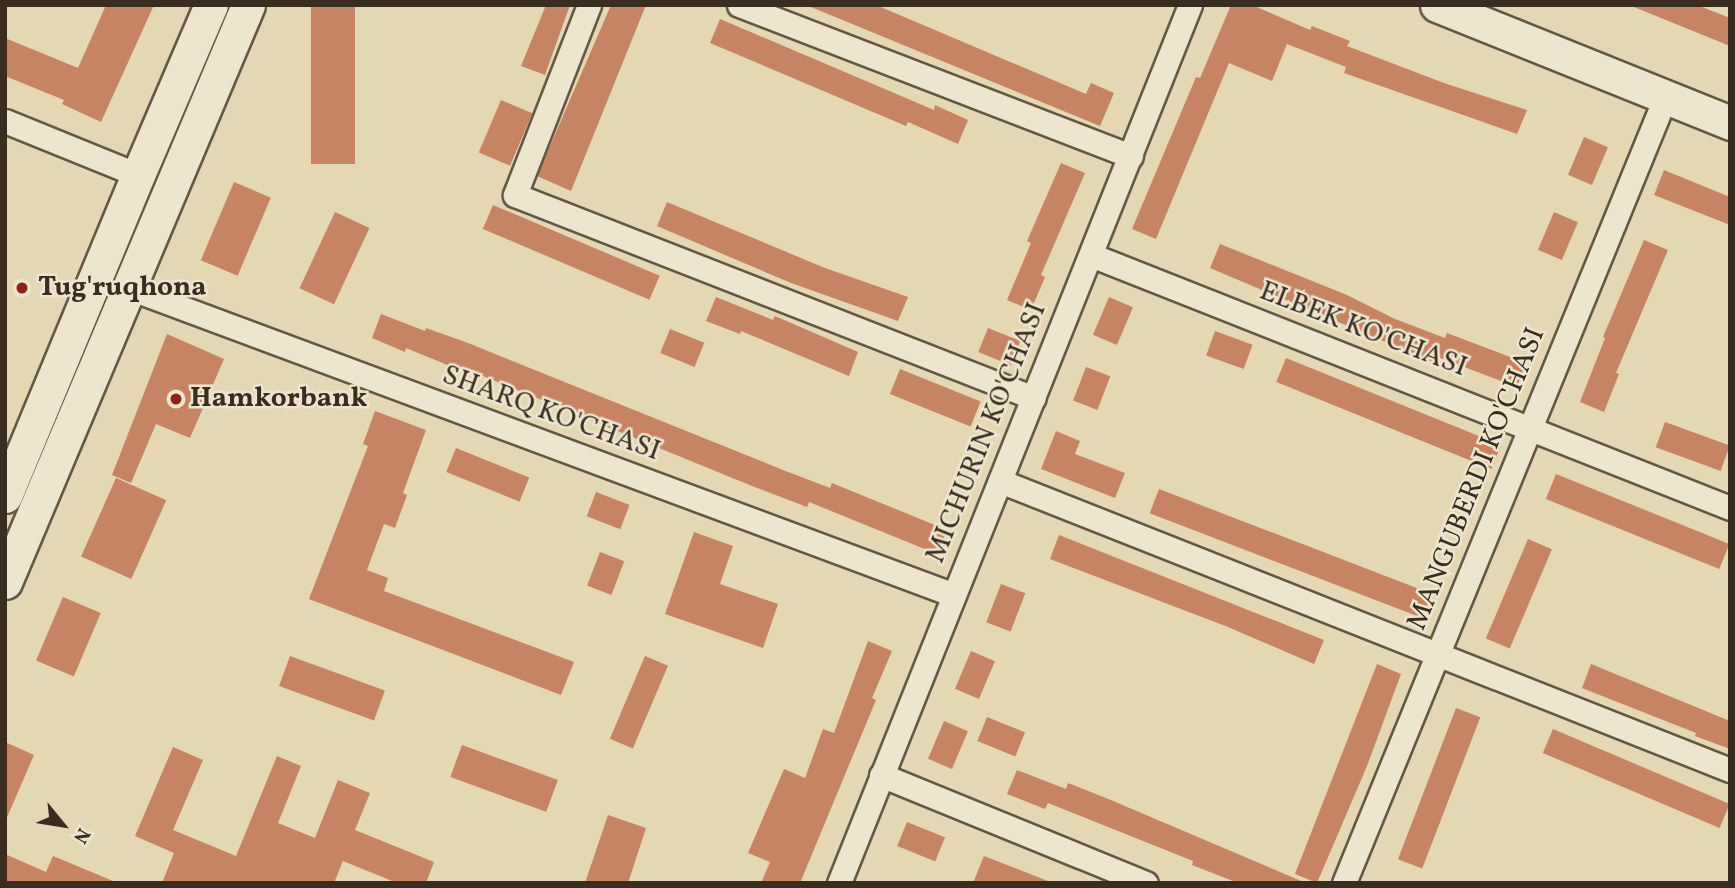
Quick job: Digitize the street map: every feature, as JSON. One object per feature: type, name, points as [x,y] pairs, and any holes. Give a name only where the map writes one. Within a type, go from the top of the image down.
[{"type":"main road","points":[[5,496],[211,5]]},
{"type":"main road","points":[[5,582],[248,5]]},
{"type":"main road","points":[[1437,5],[1730,124]]},
{"type":"street","points":[[589,5],[515,195],[1034,398]]},
{"type":"street","points":[[739,5],[1131,156]]},
{"type":"street","name":"MICHURIN KO'CHASI","points":[[839,883],[1190,5]]},
{"type":"street","name":"MANGUBERDI KO'CHASI","points":[[1344,883],[1665,98]]},
{"type":"street","points":[[5,121],[138,175]]},
{"type":"street","name":"ELBEK KO'CHASI","points":[[1091,255],[1730,508]]},
{"type":"street","name":"SHARQ KO'CHASI","points":[[129,288],[954,595]]},
{"type":"street","points":[[1000,481],[1437,657],[1730,770]]},
{"type":"street","points":[[881,775],[1146,883]]},
{"type":"building","points":[[106,5],[154,5],[101,122],[62,104],[64,100],[5,76],[5,38],[78,68]]},
{"type":"building","points":[[311,5],[355,5],[355,164],[311,164]]},
{"type":"building","points":[[546,5],[570,5],[545,75],[521,66]]},
{"type":"building","points":[[611,5],[646,5],[571,191],[537,176]]},
{"type":"building","points":[[806,5],[876,5],[1086,94],[1091,83],[1114,93],[1100,126]]},
{"type":"building","points":[[1231,5],[1252,5],[1310,30],[1312,26],[1350,41],[1347,46],[1444,83],[1527,110],[1517,134],[1344,73],[1346,67],[1287,44],[1272,81],[1229,63],[1156,239],[1132,229],[1196,77],[1200,78]]},
{"type":"building","points":[[1629,5],[1697,5],[1730,18],[1730,46]]},
{"type":"building","points":[[720,19],[934,110],[935,105],[968,120],[958,144],[908,122],[906,126],[710,43]]},
{"type":"building","points":[[501,100],[532,113],[510,166],[479,152]]},
{"type":"building","points":[[1584,137],[1608,147],[1592,185],[1568,175]]},
{"type":"building","points":[[1061,163],[1085,173],[1041,275],[1045,277],[1031,310],[1007,300],[1031,243],[1027,241]]},
{"type":"building","points":[[1664,170],[1730,197],[1730,225],[1654,195]]},
{"type":"building","points":[[234,182],[271,198],[238,276],[201,260]]},
{"type":"building","points":[[667,202],[825,268],[908,297],[898,321],[791,283],[657,226]]},
{"type":"building","points":[[493,205],[660,276],[649,300],[483,229]]},
{"type":"building","points":[[335,212],[369,228],[334,304],[300,288]]},
{"type":"building","points":[[1554,212],[1578,222],[1562,260],[1538,250]]},
{"type":"building","points":[[1644,240],[1668,250],[1616,373],[1619,374],[1604,412],[1580,402],[1605,338],[1603,337]]},
{"type":"building","points":[[1220,244],[1347,295],[1395,319],[1445,338],[1447,333],[1526,363],[1517,387],[1435,356],[1433,362],[1210,268]]},
{"type":"building","points":[[716,297],[773,320],[775,316],[858,352],[849,376],[741,331],[740,334],[706,321]]},
{"type":"building","points":[[1109,297],[1133,307],[1117,345],[1093,335]]},
{"type":"building","points":[[381,314],[425,331],[426,328],[468,343],[783,470],[830,488],[832,483],[947,530],[937,554],[809,502],[807,507],[451,363],[450,366],[406,348],[405,352],[372,338]]},
{"type":"building","points":[[988,328],[1020,341],[1011,365],[978,352]]},
{"type":"building","points":[[670,329],[704,343],[695,367],[660,353]]},
{"type":"building","points":[[1215,331],[1253,345],[1244,369],[1206,355]]},
{"type":"building","points":[[167,334],[224,359],[190,438],[156,424],[131,483],[112,475]]},
{"type":"building","points":[[1286,358],[1501,445],[1491,469],[1276,382]]},
{"type":"building","points":[[1086,367],[1110,376],[1097,410],[1073,401]]},
{"type":"building","points":[[900,369],[981,402],[971,427],[890,394]]},
{"type":"building","points":[[375,411],[426,430],[403,493],[407,495],[395,528],[384,524],[367,570],[388,578],[384,591],[574,662],[561,695],[309,599],[368,446],[363,444]]},
{"type":"building","points":[[1665,422],[1730,446],[1721,471],[1656,447]]},
{"type":"building","points":[[1056,431],[1080,441],[1075,454],[1125,473],[1115,498],[1041,469]]},
{"type":"building","points":[[456,448],[529,478],[520,502],[446,472]]},
{"type":"building","points":[[1556,474],[1729,544],[1719,569],[1546,499]]},
{"type":"building","points":[[116,478],[166,500],[131,579],[81,557]]},
{"type":"building","points":[[1159,489],[1432,594],[1422,618],[1150,513]]},
{"type":"building","points":[[596,492],[630,505],[620,529],[587,516]]},
{"type":"building","points":[[694,532],[733,546],[720,584],[778,604],[763,648],[665,614]]},
{"type":"building","points":[[1059,535],[1324,640],[1314,664],[1228,627],[1050,559]]},
{"type":"building","points":[[1528,539],[1552,549],[1510,649],[1486,638]]},
{"type":"building","points":[[600,552],[624,561],[611,595],[587,586]]},
{"type":"building","points":[[1001,584],[1025,593],[1011,632],[986,622]]},
{"type":"building","points":[[63,597],[101,613],[74,677],[36,661]]},
{"type":"building","points":[[868,641],[892,651],[872,698],[876,700],[800,883],[761,883],[770,862],[748,853],[784,769],[805,778],[823,729],[834,733]]},
{"type":"building","points":[[971,651],[995,661],[979,699],[955,689]]},
{"type":"building","points":[[290,656],[385,691],[374,721],[279,686]]},
{"type":"building","points":[[645,656],[668,666],[633,749],[610,739]]},
{"type":"building","points":[[1377,664],[1401,674],[1367,766],[1317,883],[1295,874]]},
{"type":"building","points":[[1591,664],[1730,721],[1730,749],[1582,688]]},
{"type":"building","points":[[1456,708],[1480,717],[1422,869],[1398,859]]},
{"type":"building","points":[[987,717],[1025,732],[1015,756],[977,741]]},
{"type":"building","points":[[944,721],[968,731],[952,769],[928,759]]},
{"type":"building","points":[[1553,729],[1730,804],[1720,828],[1543,753]]},
{"type":"building","points":[[5,742],[34,755],[5,822]]},
{"type":"building","points":[[462,745],[558,780],[546,812],[450,777]]},
{"type":"building","points":[[173,747],[203,760],[173,830],[236,856],[277,756],[301,766],[278,823],[315,838],[338,780],[370,793],[355,830],[434,862],[426,883],[397,883],[343,861],[334,883],[162,883],[174,853],[135,836]]},
{"type":"building","points":[[1017,770],[1066,789],[1068,783],[1306,883],[1238,883],[1192,865],[1193,861],[1048,803],[1045,809],[1007,794]]},
{"type":"building","points":[[608,815],[646,828],[628,883],[585,883]]},
{"type":"building","points":[[907,822],[945,837],[935,861],[897,846]]},
{"type":"building","points":[[5,854],[46,872],[53,856],[118,883],[5,883]]},
{"type":"building","points":[[984,856],[1048,881],[1048,883],[973,883]]},
{"type":"place","name":"Tug'ruqhona","points":[[22,288]]},
{"type":"place","name":"Hamkorbank","points":[[176,399]]}]
